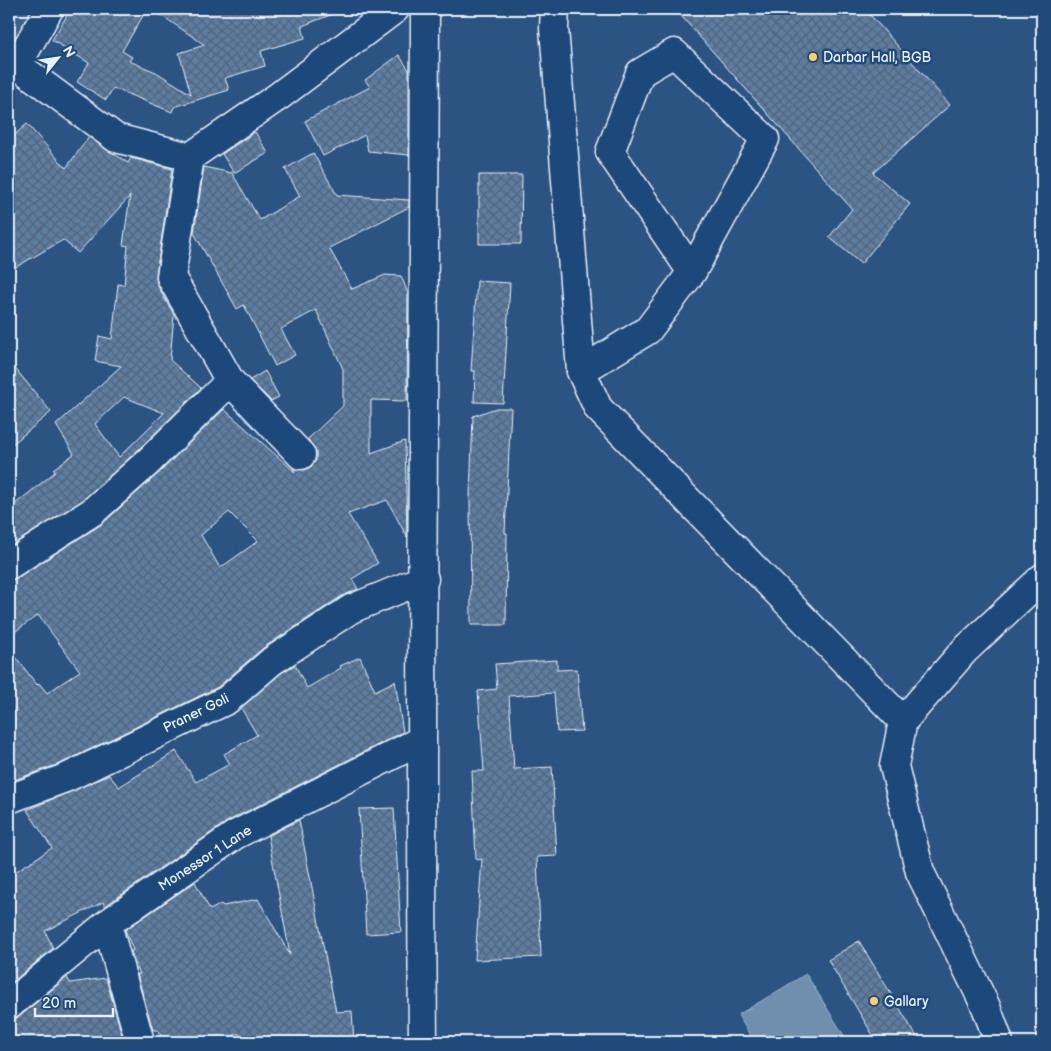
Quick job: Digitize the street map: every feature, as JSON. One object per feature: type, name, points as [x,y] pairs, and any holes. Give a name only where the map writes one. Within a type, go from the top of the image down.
[{"type":"street","points":[[49,9],[13,66],[116,138],[190,157]]},
{"type":"street","points":[[301,455],[230,381],[171,277],[190,157],[279,96],[395,9]]},
{"type":"street","points":[[423,1042],[420,741],[424,579],[425,9]]},
{"type":"street","points":[[555,9],[554,28],[581,371],[598,408],[903,721]]},
{"type":"street","points":[[581,371],[648,330],[692,272],[765,139],[674,52],[640,73],[610,152],[692,272]]},
{"type":"street","points":[[9,565],[92,512],[148,462],[230,381]]},
{"type":"street","points":[[999,1042],[986,1007],[920,872],[894,766],[903,721],[964,651],[1042,578]]},
{"type":"street","name":"Praner Goli","points":[[9,799],[68,777],[227,700],[272,662],[351,609],[424,579]]},
{"type":"street","name":"Monessor 1 Lane","points":[[9,1005],[107,924],[235,835],[420,741]]},
{"type":"street","points":[[107,924],[140,1042]]},
{"type":"shaded area","points":[[9,9],[55,9],[9,45]]},
{"type":"shaded area","points":[[806,974],[848,1042],[754,1042],[738,1015]]},
{"type":"building","points":[[71,9],[147,9],[122,51],[132,57],[129,61],[156,72],[191,94],[179,53],[205,45],[152,9],[343,10],[302,26],[305,38],[261,51],[265,66],[225,78],[229,90],[174,107],[172,112],[113,88],[106,100],[77,82],[89,63],[52,40]]},
{"type":"building","name":"Darbar Hall, BGB","points":[[675,9],[865,9],[950,105],[873,173],[910,204],[861,264],[829,237],[852,209]]},
{"type":"building","points":[[399,55],[409,70],[409,155],[368,151],[365,135],[323,156],[305,121],[370,87],[365,80]]},
{"type":"building","points":[[27,124],[66,168],[89,137],[128,163],[131,158],[172,169],[156,275],[157,285],[174,315],[170,360],[201,388],[137,451],[83,500],[9,547],[9,509],[55,472],[53,469],[74,454],[56,425],[121,366],[95,361],[99,336],[112,339],[118,284],[124,285],[128,246],[123,245],[130,196],[78,253],[63,240],[9,271],[9,140]],"holes":[[[124,397],[164,413],[119,457],[95,424]]]},
{"type":"building","points":[[255,132],[268,153],[234,173],[222,154]]},
{"type":"building","points":[[313,153],[337,195],[409,200],[409,207],[329,248],[352,289],[385,275],[401,276],[408,293],[407,401],[371,400],[371,453],[405,441],[407,537],[387,500],[348,514],[378,563],[352,579],[358,589],[342,596],[263,648],[218,687],[62,763],[14,780],[9,770],[9,648],[37,685],[39,683],[47,693],[80,671],[38,615],[9,636],[9,580],[17,578],[102,524],[159,473],[224,409],[295,472],[293,468],[304,470],[312,466],[316,460],[316,452],[308,439],[343,406],[343,369],[316,310],[281,329],[295,355],[275,366],[244,305],[237,309],[194,233],[204,167],[232,173],[260,220],[300,196],[285,169]],"holes":[[[229,512],[258,541],[220,568],[201,535]]]},
{"type":"building","points":[[479,175],[522,175],[521,244],[479,244]]},
{"type":"building","points":[[477,281],[510,283],[503,403],[474,402],[475,371],[471,371]]},
{"type":"building","points":[[9,361],[51,412],[9,447]]},
{"type":"building","points":[[265,371],[279,397],[271,401],[250,380]]},
{"type":"building","points":[[496,408],[511,408],[505,533],[507,533],[506,625],[471,625],[470,496],[473,416]]},
{"type":"building","points":[[360,657],[375,691],[395,681],[403,732],[228,821],[105,906],[103,902],[45,931],[53,948],[9,985],[9,876],[52,848],[27,810],[109,775],[119,787],[176,751],[196,782],[230,764],[224,754],[257,735],[241,708],[281,673],[295,665],[307,688],[341,668],[340,666]]},
{"type":"building","points":[[557,660],[557,670],[577,669],[582,731],[557,732],[554,693],[509,696],[514,769],[552,767],[557,856],[537,857],[541,957],[475,960],[482,859],[476,860],[472,771],[484,771],[478,691],[497,689],[495,664]]},
{"type":"building","points":[[394,808],[401,932],[366,934],[359,809]]},
{"type":"building","points":[[299,820],[336,1012],[352,1011],[354,1042],[244,1042],[238,1033],[223,1042],[164,1042],[158,1030],[153,1030],[137,974],[140,974],[125,930],[195,882],[210,910],[221,904],[223,906],[258,899],[290,955],[268,836]]},
{"type":"building","name":"Gallary","points":[[859,941],[920,1042],[877,1042],[828,960]]},
{"type":"building","points":[[67,977],[70,983],[106,978],[122,1035],[90,1039],[90,1042],[9,1042],[9,1020],[19,1017]]},
{"type":"place","name":"Darbar Hall, BGB","points":[[813,57]]},
{"type":"place","name":"Gallary","points":[[874,1001]]}]
